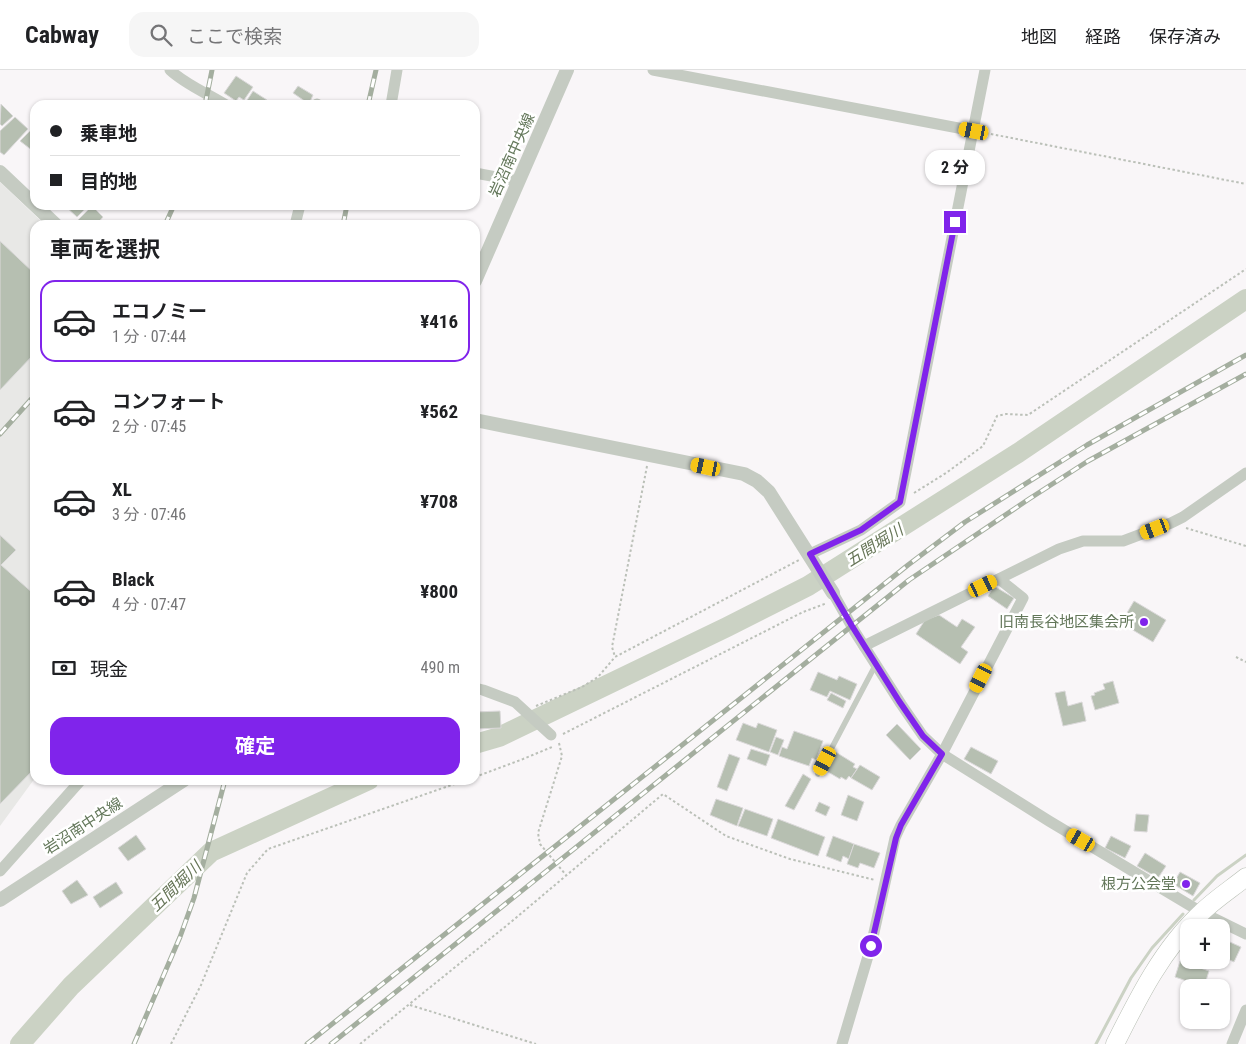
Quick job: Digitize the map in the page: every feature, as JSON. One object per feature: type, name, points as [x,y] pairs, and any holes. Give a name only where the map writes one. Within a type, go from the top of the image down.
[{"type":"main road","points":[[1115,1044],[1142,991],[1167,953],[1201,912],[1246,877]]},
{"type":"street","points":[[170,70],[182,81],[218,100]]},
{"type":"street","points":[[392,100],[397,70]]},
{"type":"street","name":"岩沼南中央線","points":[[480,269],[567,70]]},
{"type":"street","points":[[653,70],[974,131]]},
{"type":"street","points":[[810,554],[861,530],[900,502],[986,70]]},
{"type":"street","points":[[0,172],[30,200]]},
{"type":"street","points":[[480,173],[518,181]]},
{"type":"street","points":[[40,210],[51,220]]},
{"type":"street","points":[[480,421],[744,474],[757,481],[770,492],[820,570],[864,646],[923,736],[942,754],[1201,912],[1246,934]]},
{"type":"street","points":[[864,646],[1036,559],[1083,540],[1124,541],[1171,523],[1183,517],[1246,473]]},
{"type":"street","points":[[842,1044],[871,946],[892,851],[901,825],[942,754],[1023,598],[999,579]]},
{"type":"street","points":[[480,689],[515,702],[553,737]]},
{"type":"street","points":[[0,871],[77,785]]},
{"type":"street","name":"岩沼南中央線","points":[[0,900],[176,785]]},
{"type":"street","points":[[1232,1044],[1246,1010]]},
{"type":"lane","points":[[818,774],[876,664]]},
{"type":"path","points":[[974,131],[1246,184]]},
{"type":"path","points":[[900,502],[946,473],[983,446],[997,416],[1006,414],[1028,415],[1246,268]]},
{"type":"path","points":[[615,657],[612,647],[649,455]]},
{"type":"path","points":[[1171,523],[1246,546]]},
{"type":"path","points":[[526,712],[582,687],[598,677],[615,657],[810,554]]},
{"type":"path","points":[[566,875],[538,839],[538,833],[562,756],[559,744],[553,737],[835,596]]},
{"type":"path","points":[[1236,657],[1246,662]]},
{"type":"path","points":[[480,775],[559,744]]},
{"type":"path","points":[[172,1044],[201,985],[247,873],[268,849],[452,785]]},
{"type":"path","points":[[360,1044],[410,1005],[663,794],[726,836],[790,859],[886,884]]},
{"type":"path","points":[[410,1005],[536,1044]]},
{"type":"shaded area","points":[[0,182],[40,220],[30,220],[30,785],[0,826]]},
{"type":"building","points":[[236,76],[253,87],[244,100],[239,97],[234,100],[224,93]]},
{"type":"building","points":[[298,86],[313,95],[311,100],[303,100],[293,93]]},
{"type":"building","points":[[253,91],[267,100],[247,100]]},
{"type":"building","points":[[1,104],[13,116],[2,126],[0,124]]},
{"type":"building","points":[[15,117],[28,129],[4,155],[0,152],[0,131]]},
{"type":"building","points":[[30,131],[30,149],[20,141]]},
{"type":"building","points":[[69,210],[84,210],[77,217]]},
{"type":"building","points":[[88,210],[96,210],[103,217],[100,220],[78,220]]},
{"type":"building","points":[[0,241],[30,269],[30,358],[0,390]]},
{"type":"building","points":[[0,535],[16,550],[1,565],[30,591],[30,773],[0,804]]},
{"type":"building","points":[[994,586],[1014,598],[1007,609],[988,596]]},
{"type":"building","name":"旧南長谷地区集会所","points":[[1134,601],[1166,620],[1153,642],[1121,623]]},
{"type":"building","points":[[939,615],[957,627],[962,619],[975,627],[961,647],[968,652],[960,664],[916,634],[925,620]]},
{"type":"building","points":[[818,672],[837,680],[839,676],[857,684],[850,700],[830,691],[827,697],[810,690]]},
{"type":"building","points":[[1113,681],[1119,703],[1095,710],[1091,696],[1105,689],[1103,684]]},
{"type":"building","points":[[1065,691],[1068,706],[1082,702],[1086,721],[1063,726],[1055,693]]},
{"type":"building","points":[[831,693],[846,701],[843,708],[827,700]]},
{"type":"building","points":[[500,711],[501,728],[480,729],[480,712]]},
{"type":"building","points":[[743,723],[756,728],[758,723],[777,730],[769,752],[736,740]]},
{"type":"building","points":[[897,724],[921,749],[910,760],[886,735]]},
{"type":"building","points":[[794,731],[823,741],[816,760],[812,758],[809,766],[779,756],[782,747],[787,749]]},
{"type":"building","points":[[776,737],[784,740],[778,755],[770,752]]},
{"type":"building","points":[[971,747],[998,761],[991,774],[964,759]]},
{"type":"building","points":[[751,749],[770,755],[766,766],[747,759]]},
{"type":"building","points":[[834,751],[855,764],[853,767],[857,769],[851,778],[849,776],[846,780],[841,777],[840,779],[823,769]]},
{"type":"building","points":[[729,754],[740,758],[727,791],[717,787]]},
{"type":"building","points":[[860,765],[880,777],[872,790],[851,778]]},
{"type":"building","points":[[803,774],[811,779],[794,810],[785,806]]},
{"type":"building","points":[[848,795],[864,802],[857,821],[841,815]]},
{"type":"building","points":[[716,799],[743,808],[737,826],[710,815]]},
{"type":"building","points":[[819,802],[830,807],[826,816],[815,811]]},
{"type":"building","points":[[745,809],[773,819],[767,836],[738,826]]},
{"type":"building","points":[[1136,814],[1149,815],[1147,832],[1134,831]]},
{"type":"building","points":[[778,819],[825,837],[818,856],[771,838]]},
{"type":"building","points":[[136,835],[146,849],[128,861],[118,848]]},
{"type":"building","points":[[833,836],[854,844],[849,859],[843,856],[841,862],[826,856]]},
{"type":"building","points":[[1111,836],[1131,846],[1125,858],[1105,848]]},
{"type":"building","points":[[854,844],[880,853],[874,868],[860,863],[858,868],[847,864]]},
{"type":"building","points":[[1145,853],[1166,866],[1158,878],[1137,866]]},
{"type":"building","name":"根方公会堂","points":[[1180,872],[1200,883],[1193,896],[1173,884]]},
{"type":"building","points":[[77,880],[88,895],[71,904],[62,891]]},
{"type":"building","points":[[116,882],[123,893],[100,908],[93,897]]},
{"type":"building","points":[[1230,942],[1241,947],[1234,962],[1230,960]]},
{"type":"building","points":[[1180,961],[1180,969],[1203,969],[1209,971],[1206,979],[1181,979],[1175,977]]},
{"type":"waterway","name":"五間堀川","points":[[480,743],[499,737],[808,586],[1018,453],[1246,299]]},
{"type":"waterway","name":"五間堀川","points":[[20,1044],[71,986],[211,852],[358,785]]},
{"type":"waterway","points":[[1194,900],[1217,876],[1246,855]]},
{"type":"waterway","points":[[1096,1044],[1131,978],[1152,948],[1183,914]]},
{"type":"railway","points":[[206,100],[212,70]]},
{"type":"railway","points":[[369,100],[376,70]]},
{"type":"railway","points":[[167,220],[172,210]]},
{"type":"railway","points":[[344,220],[346,210]]},
{"type":"railway","points":[[307,1044],[908,565],[965,522],[1087,445],[1246,355]]},
{"type":"railway","points":[[331,1044],[909,580],[1088,461],[1246,374]]},
{"type":"railway","points":[[0,434],[30,401]]},
{"type":"railway","points":[[134,1044],[180,937],[194,898],[224,785]]},
{"type":"place","name":"旧南長谷地区集会所","points":[[1144,622]]},
{"type":"place","name":"根方公会堂","points":[[1186,884]]},
{"type":"route","points":[[871,946],[896,838],[901,825],[942,754],[923,736],[899,701],[836,600],[810,554],[861,530],[900,502],[955,222]]}]
